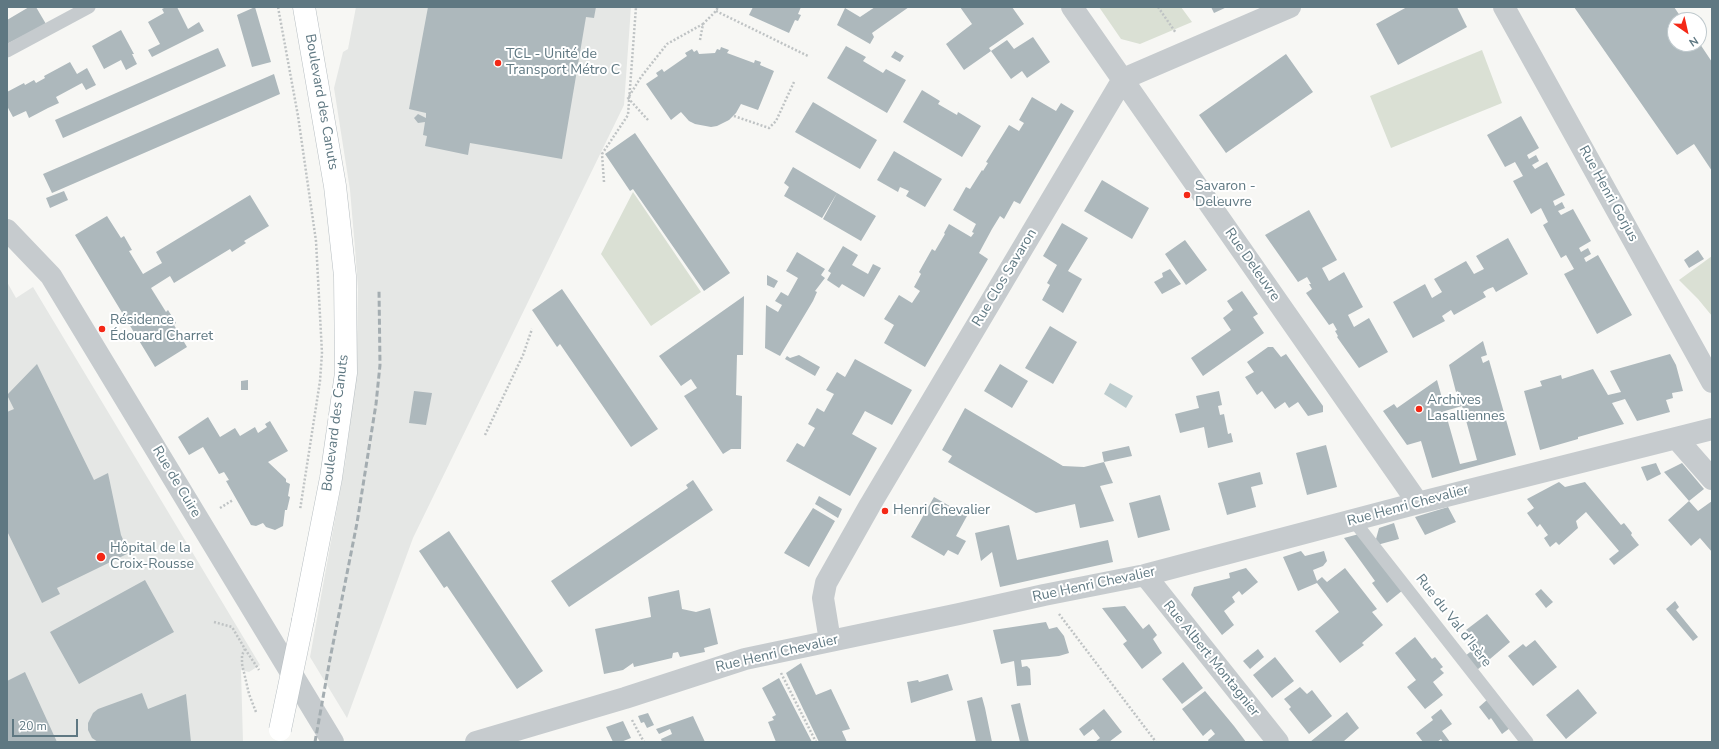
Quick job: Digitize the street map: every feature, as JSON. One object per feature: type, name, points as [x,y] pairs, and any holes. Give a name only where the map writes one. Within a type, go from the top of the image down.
[{"type":"main road","name":"Boulevard des Canuts","points":[[279,736],[331,478],[346,373],[344,268],[335,186],[304,7]]},
{"type":"street","name":"Rue Deleuvre","points":[[1072,7],[1418,503]]},
{"type":"street","points":[[1123,79],[1290,7]]},
{"type":"street","name":"Rue Henri Gorjus","points":[[1504,7],[1712,382]]},
{"type":"street","name":"Rue Clos Savaron","points":[[830,641],[823,598],[826,583],[878,491],[1123,79]]},
{"type":"street","name":"Rue de Cuire","points":[[7,230],[52,276],[333,742]]},
{"type":"street","name":"Rue Henri Chevalier","points":[[476,742],[625,698],[745,659],[770,655],[1044,595],[1145,575],[1418,503],[1712,429]]},
{"type":"street","points":[[1676,438],[1712,479]]},
{"type":"street","name":"Rue Albert Montagnier","points":[[1145,575],[1278,742]]},
{"type":"lane","points":[[7,50],[89,7]]},
{"type":"lane","name":"Rue du Val d'Isère","points":[[1354,521],[1527,742]]},
{"type":"path","name":"Boulevard des Canuts","points":[[278,7],[298,116],[316,241],[322,353],[320,381],[299,516]]},
{"type":"path","points":[[604,182],[602,154],[628,115],[628,98],[636,7]]},
{"type":"path","points":[[628,98],[641,77],[667,44],[703,24],[718,7]]},
{"type":"path","points":[[1158,7],[1189,51]]},
{"type":"path","points":[[716,11],[808,56]]},
{"type":"path","points":[[700,40],[703,24]]},
{"type":"path","points":[[734,116],[769,128],[776,121],[794,82]]},
{"type":"path","points":[[628,98],[648,120]]},
{"type":"path","points":[[485,435],[523,355],[532,329]]},
{"type":"path","points":[[220,508],[233,500]]},
{"type":"path","points":[[1044,595],[1156,742]]},
{"type":"path","points":[[214,622],[232,627],[259,670]]},
{"type":"path","points":[[246,649],[242,655],[242,664],[249,694],[256,712]]},
{"type":"path","points":[[781,673],[816,742]]},
{"type":"shaded area","points":[[356,7],[631,7],[624,105],[413,538],[347,718],[310,657],[345,464],[356,377],[358,289],[355,248],[350,190],[334,88],[343,52],[348,49]]},
{"type":"shaded area","points":[[1099,7],[1181,7],[1192,22],[1140,44],[1121,39]]},
{"type":"shaded area","points":[[1482,50],[1502,103],[1391,148],[1370,96]]},
{"type":"shaded area","points":[[633,192],[701,292],[651,326],[601,254]]},
{"type":"shaded area","points":[[1712,256],[1712,316],[1679,280]]},
{"type":"shaded area","name":"Hôpital de la Croix-Rousse","points":[[7,282],[16,298],[33,287],[260,665],[249,672],[241,670],[243,742],[7,742]]},
{"type":"shaded area","points":[[1110,383],[1133,396],[1126,408],[1104,394]]},
{"type":"building","points":[[29,7],[36,7],[46,24],[7,44],[7,20]]},
{"type":"building","points":[[166,7],[177,7],[188,29],[199,22],[204,31],[152,57],[148,50],[160,44],[148,22],[164,13],[162,9]]},
{"type":"building","points":[[255,7],[271,62],[252,67],[237,15]]},
{"type":"building","name":"TCL - Unité de Transport Métro C","points":[[428,7],[596,7],[594,18],[586,17],[562,159],[470,143],[468,155],[425,146],[427,136],[423,135],[425,122],[418,123],[414,118],[418,114],[426,118],[426,113],[409,109]]},
{"type":"building","points":[[753,7],[801,7],[798,14],[801,15],[798,21],[795,20],[789,33],[749,15]]},
{"type":"building","points":[[875,7],[909,7],[872,33],[874,37],[870,44],[837,25],[845,8],[860,17]]},
{"type":"building","points":[[960,7],[1012,7],[1024,24],[989,48],[991,51],[964,70],[946,44],[972,24]]},
{"type":"building","points":[[1211,7],[1227,7],[1214,13]]},
{"type":"building","points":[[1407,7],[1457,7],[1467,27],[1398,65],[1376,24]]},
{"type":"building","points":[[1574,7],[1674,7],[1677,12],[1667,12],[1667,52],[1705,52],[1712,62],[1712,171],[1694,144],[1677,155]]},
{"type":"building","points":[[121,30],[134,54],[132,54],[137,64],[126,70],[121,60],[104,69],[92,46]]},
{"type":"building","points":[[1033,37],[1050,62],[1027,78],[1022,71],[1011,79],[991,51],[1007,40],[1014,49]]},
{"type":"building","points":[[846,46],[866,57],[863,61],[883,73],[886,69],[906,80],[887,113],[827,78]]},
{"type":"building","points":[[721,47],[729,50],[727,53],[754,63],[755,60],[761,62],[760,65],[774,71],[758,110],[741,104],[736,113],[729,120],[717,126],[711,127],[695,124],[689,121],[681,112],[671,120],[646,84],[658,76],[656,73],[662,69],[664,72],[687,56],[685,53],[692,49],[694,52],[697,50],[699,54],[715,53],[717,49],[720,50]]},
{"type":"building","points":[[218,48],[226,66],[63,138],[55,120]]},
{"type":"building","points":[[895,51],[904,56],[900,62],[891,57]]},
{"type":"building","points":[[1286,54],[1313,92],[1226,153],[1199,115]]},
{"type":"building","points":[[70,62],[77,74],[87,68],[96,85],[86,90],[82,83],[56,97],[59,103],[29,118],[26,111],[13,117],[7,106],[7,92],[24,83],[25,85],[34,80],[36,83],[45,78],[44,76]]},
{"type":"building","points":[[274,74],[280,94],[52,193],[43,174]]},
{"type":"building","points":[[922,90],[940,101],[938,104],[957,115],[958,112],[981,126],[962,157],[903,122]]},
{"type":"building","points":[[1032,97],[1056,111],[1061,103],[1074,111],[1020,204],[1014,201],[1004,219],[1000,216],[992,229],[979,253],[988,259],[925,367],[884,343],[894,325],[884,319],[899,295],[912,303],[920,291],[914,287],[921,274],[919,272],[932,249],[935,251],[949,224],[971,237],[974,233],[972,232],[976,224],[953,210],[966,187],[970,189],[982,170],[983,171],[988,163],[986,162],[1009,125],[1019,131],[1024,123],[1019,120]]},
{"type":"building","points":[[813,102],[877,140],[860,169],[795,132]]},
{"type":"building","points":[[1521,116],[1539,148],[1527,155],[1529,159],[1536,155],[1539,161],[1532,165],[1535,169],[1547,162],[1565,195],[1553,201],[1555,206],[1562,202],[1565,208],[1558,211],[1561,215],[1573,209],[1591,241],[1579,248],[1581,252],[1588,248],[1591,254],[1584,258],[1586,262],[1598,255],[1632,315],[1597,334],[1564,274],[1574,269],[1566,255],[1561,258],[1543,225],[1548,222],[1541,208],[1531,214],[1513,181],[1523,176],[1515,162],[1505,167],[1487,135]]},
{"type":"building","points":[[635,133],[730,273],[704,291],[633,189],[630,191],[605,154]]},
{"type":"building","points":[[894,151],[942,179],[925,207],[906,196],[909,191],[900,187],[898,192],[877,180]]},
{"type":"building","points":[[793,167],[837,193],[822,218],[784,196],[789,187],[784,183]]},
{"type":"building","points":[[1102,180],[1149,208],[1132,239],[1084,211]]},
{"type":"building","points":[[64,191],[68,200],[50,208],[46,198]]},
{"type":"building","points":[[837,193],[876,216],[861,241],[823,219]]},
{"type":"building","points":[[250,195],[269,226],[244,241],[246,243],[232,252],[230,249],[174,283],[170,276],[151,288],[166,312],[168,310],[176,323],[174,325],[187,347],[155,367],[75,235],[107,216],[121,238],[124,236],[132,250],[129,251],[143,274],[162,263],[156,252]]},
{"type":"building","points":[[1309,210],[1337,260],[1322,268],[1329,281],[1344,272],[1363,307],[1348,315],[1354,327],[1369,318],[1388,352],[1359,368],[1337,337],[1338,336],[1335,331],[1337,330],[1333,323],[1329,325],[1306,293],[1312,289],[1307,277],[1298,282],[1265,235]]},
{"type":"building","points":[[1062,223],[1088,238],[1068,271],[1082,279],[1063,313],[1042,300],[1050,285],[1047,283],[1057,265],[1043,256]]},
{"type":"building","points":[[1508,238],[1528,274],[1496,292],[1493,287],[1488,289],[1483,292],[1486,297],[1454,315],[1451,310],[1442,316],[1445,321],[1413,338],[1393,302],[1425,284],[1432,298],[1442,292],[1434,279],[1466,261],[1474,274],[1484,269],[1476,256]]},
{"type":"building","points":[[1185,240],[1207,270],[1186,285],[1165,254]]},
{"type":"building","points":[[843,246],[858,255],[852,265],[868,274],[873,264],[881,268],[864,297],[842,284],[839,288],[827,280],[831,273],[828,271]]},
{"type":"building","points":[[1698,250],[1704,259],[1689,268],[1684,260]]},
{"type":"building","points":[[797,252],[825,269],[821,275],[825,278],[815,291],[817,292],[813,301],[780,356],[765,348],[766,305],[778,312],[782,305],[775,301],[781,292],[788,296],[798,278],[786,271]]},
{"type":"building","points":[[1170,269],[1181,284],[1162,294],[1154,282],[1163,277],[1162,273]]},
{"type":"building","points":[[767,275],[778,281],[774,288],[767,285]]},
{"type":"building","points":[[562,289],[658,429],[631,447],[560,344],[557,347],[532,310]]},
{"type":"building","points":[[1242,291],[1258,314],[1253,317],[1264,333],[1203,376],[1191,358],[1231,330],[1223,318],[1233,310],[1227,301]]},
{"type":"building","points":[[744,296],[743,355],[737,355],[736,395],[742,396],[741,449],[731,449],[723,454],[684,396],[697,388],[691,379],[681,386],[659,356]]},
{"type":"building","points":[[1050,326],[1077,342],[1053,384],[1025,368]]},
{"type":"building","name":"Archives Lasalliennes","points":[[1483,341],[1487,355],[1481,357],[1483,363],[1489,360],[1516,455],[1432,478],[1421,441],[1407,445],[1383,411],[1394,404],[1397,408],[1437,380],[1444,405],[1461,400],[1458,391],[1456,392],[1449,365]],"holes":[[[1462,406],[1477,460],[1460,464],[1445,411]]]},
{"type":"building","points":[[1268,347],[1273,347],[1281,357],[1286,354],[1323,406],[1323,412],[1308,416],[1298,402],[1289,408],[1285,402],[1275,409],[1262,391],[1257,395],[1245,377],[1254,372],[1247,362]]},
{"type":"building","points":[[1670,354],[1676,365],[1683,391],[1672,393],[1673,398],[1666,400],[1670,412],[1637,421],[1625,399],[1612,403],[1624,424],[1540,450],[1524,391],[1542,386],[1540,381],[1561,375],[1562,379],[1593,369],[1608,395],[1621,392],[1610,371]]},
{"type":"building","points":[[799,355],[820,367],[815,376],[785,359],[787,356],[790,358]]},
{"type":"building","points":[[855,359],[912,390],[892,425],[865,411],[852,434],[877,448],[850,496],[786,461],[797,443],[804,447],[815,428],[808,424],[817,408],[824,412],[834,394],[826,390],[837,372],[845,377]]},
{"type":"building","points":[[37,364],[94,480],[108,473],[121,535],[129,553],[57,588],[60,594],[42,603],[7,531],[7,412],[14,409],[7,395]]},
{"type":"building","points":[[1000,364],[1028,381],[1012,408],[984,391]]},
{"type":"building","points":[[248,380],[248,390],[241,390],[241,381]]},
{"type":"building","points":[[414,391],[432,393],[426,425],[409,423]]},
{"type":"building","points":[[1219,391],[1222,405],[1218,406],[1220,415],[1224,414],[1228,434],[1231,433],[1233,442],[1208,448],[1204,427],[1180,433],[1175,414],[1199,408],[1196,396]]},
{"type":"building","points":[[965,408],[1063,466],[1084,467],[1104,462],[1113,483],[1100,486],[1114,521],[1080,528],[1075,504],[1036,513],[948,462],[952,456],[942,450]]},
{"type":"building","points":[[208,417],[220,437],[235,428],[240,436],[255,427],[258,433],[267,427],[265,424],[270,421],[288,451],[268,462],[286,479],[286,482],[290,484],[288,496],[290,497],[287,510],[285,510],[283,526],[275,530],[266,527],[263,523],[256,526],[251,525],[226,481],[229,480],[224,472],[219,474],[203,447],[189,455],[178,437]]},
{"type":"building","points":[[1326,445],[1337,487],[1307,495],[1296,453]]},
{"type":"building","points":[[1129,446],[1132,456],[1104,462],[1102,452]]},
{"type":"building","points":[[1656,463],[1661,474],[1647,481],[1641,467]]},
{"type":"building","points":[[1682,463],[1704,489],[1689,501],[1664,472]]},
{"type":"building","points":[[1260,472],[1263,484],[1251,487],[1256,507],[1227,515],[1218,483]]},
{"type":"building","points":[[693,480],[713,510],[569,607],[551,581],[688,488],[686,485]]},
{"type":"building","points":[[1559,482],[1565,487],[1585,482],[1621,525],[1624,523],[1639,545],[1614,565],[1609,559],[1619,551],[1586,512],[1576,521],[1578,528],[1559,545],[1556,542],[1550,547],[1544,538],[1548,535],[1540,524],[1537,527],[1527,513],[1534,508],[1527,499]]},
{"type":"building","points":[[1160,495],[1170,530],[1138,538],[1129,503]]},
{"type":"building","points":[[819,496],[842,509],[838,518],[815,504]]},
{"type":"building","points":[[934,497],[967,516],[956,536],[966,541],[958,555],[948,550],[944,556],[911,537]]},
{"type":"building","points":[[1689,501],[1698,511],[1712,501],[1712,552],[1700,538],[1691,546],[1668,520]]},
{"type":"building","points":[[1448,507],[1456,522],[1425,535],[1415,517]]},
{"type":"building","points":[[813,508],[835,521],[809,567],[784,553]]},
{"type":"building","points":[[1394,523],[1399,539],[1377,545],[1376,539],[1379,528]]},
{"type":"building","points":[[1009,525],[1017,560],[1108,540],[1113,562],[1000,587],[992,552],[981,561],[975,533]]},
{"type":"building","points":[[449,531],[543,671],[517,689],[447,586],[444,588],[419,551]]},
{"type":"building","points":[[1359,534],[1403,590],[1387,603],[1372,583],[1375,581],[1344,538]]},
{"type":"building","points":[[1301,551],[1305,556],[1324,551],[1327,561],[1323,566],[1313,570],[1317,581],[1322,577],[1327,582],[1345,568],[1377,609],[1372,612],[1383,625],[1362,643],[1364,645],[1340,663],[1315,631],[1339,612],[1317,583],[1298,591],[1283,557]]},
{"type":"building","points":[[1246,568],[1258,582],[1242,595],[1239,591],[1232,597],[1235,602],[1224,611],[1234,625],[1222,635],[1191,595],[1194,587],[1230,578],[1229,573]]},
{"type":"building","points":[[145,580],[174,632],[79,684],[50,632]]},
{"type":"building","points":[[1541,589],[1553,602],[1546,608],[1535,594]]},
{"type":"building","points":[[679,590],[682,609],[696,612],[710,608],[718,644],[704,648],[705,652],[680,657],[678,652],[673,653],[672,658],[634,667],[633,663],[623,670],[604,674],[595,629],[651,617],[648,597]]},
{"type":"building","points":[[1675,601],[1679,607],[1676,610],[1698,637],[1693,641],[1666,609]]},
{"type":"building","points":[[1125,606],[1143,629],[1149,624],[1157,635],[1153,639],[1162,653],[1142,669],[1123,644],[1127,641],[1102,608]]},
{"type":"building","points":[[1487,614],[1510,642],[1477,670],[1465,656],[1478,646],[1466,630]]},
{"type":"building","points":[[1046,622],[1049,629],[1057,627],[1064,636],[1069,653],[1059,656],[1021,660],[1022,667],[1027,666],[1030,669],[1031,685],[1017,686],[1014,661],[1001,664],[993,630]]},
{"type":"building","points":[[1415,637],[1432,659],[1435,657],[1443,667],[1440,669],[1444,673],[1433,682],[1443,695],[1425,709],[1407,687],[1416,680],[1395,653]]},
{"type":"building","points":[[1535,640],[1557,667],[1533,686],[1508,656],[1523,644],[1526,647]]},
{"type":"building","points":[[1258,649],[1264,657],[1250,669],[1243,661]]},
{"type":"building","points":[[1275,657],[1294,681],[1272,698],[1253,675]]},
{"type":"building","points":[[1183,662],[1203,688],[1182,704],[1162,679]]},
{"type":"building","points":[[801,663],[816,695],[831,689],[850,729],[842,731],[847,742],[819,742],[786,673]]},
{"type":"building","points":[[25,672],[57,742],[7,742],[7,681]]},
{"type":"building","points":[[948,674],[953,690],[911,703],[907,682],[918,680],[919,682]]},
{"type":"building","points":[[779,678],[812,742],[776,742],[768,722],[774,720],[772,717],[776,715],[762,688]]},
{"type":"building","points":[[1300,687],[1307,694],[1312,690],[1332,716],[1309,734],[1289,709],[1291,707],[1284,699]]},
{"type":"building","points":[[1578,689],[1597,713],[1566,739],[1546,715]]},
{"type":"building","points":[[1205,691],[1246,742],[1209,742],[1208,740],[1215,734],[1211,729],[1203,736],[1182,709]]},
{"type":"building","points":[[142,693],[148,709],[186,694],[191,742],[98,742],[92,738],[88,730],[88,723],[93,713],[98,709]]},
{"type":"building","points":[[982,697],[992,742],[976,742],[967,701]]},
{"type":"building","points":[[1488,699],[1510,728],[1502,734],[1491,718],[1489,720],[1479,707]]},
{"type":"building","points":[[1020,703],[1029,742],[1020,742],[1011,705]]},
{"type":"building","points":[[1104,709],[1122,732],[1109,742],[1095,742],[1100,738],[1093,729],[1084,736],[1079,729]]},
{"type":"building","points":[[1441,709],[1452,724],[1442,731],[1450,742],[1443,742],[1441,739],[1437,742],[1423,742],[1416,733],[1433,720],[1431,717]]},
{"type":"building","points":[[1347,712],[1359,728],[1344,741],[1345,742],[1310,742]]},
{"type":"building","points":[[648,713],[654,725],[647,728],[644,722],[641,723],[638,716]]},
{"type":"building","points":[[693,716],[705,742],[662,742],[661,739],[672,734],[670,729],[659,734],[656,729]]},
{"type":"building","points":[[623,721],[631,738],[621,742],[613,742],[606,727]]},
{"type":"railway","points":[[315,742],[357,523],[376,404],[380,365],[379,290]]},
{"type":"place","name":"TCL - Unité de Transport Métro C","points":[[498,63]]},
{"type":"place","name":"Savaron - Deleuvre","points":[[1187,195]]},
{"type":"place","name":"Résidence Édouard Charret","points":[[102,329]]},
{"type":"place","name":"Archives Lasalliennes","points":[[1419,409]]},
{"type":"place","name":"Henri Chevalier","points":[[885,511]]},
{"type":"place","name":"Hôpital de la Croix-Rousse","points":[[101,557]]}]
